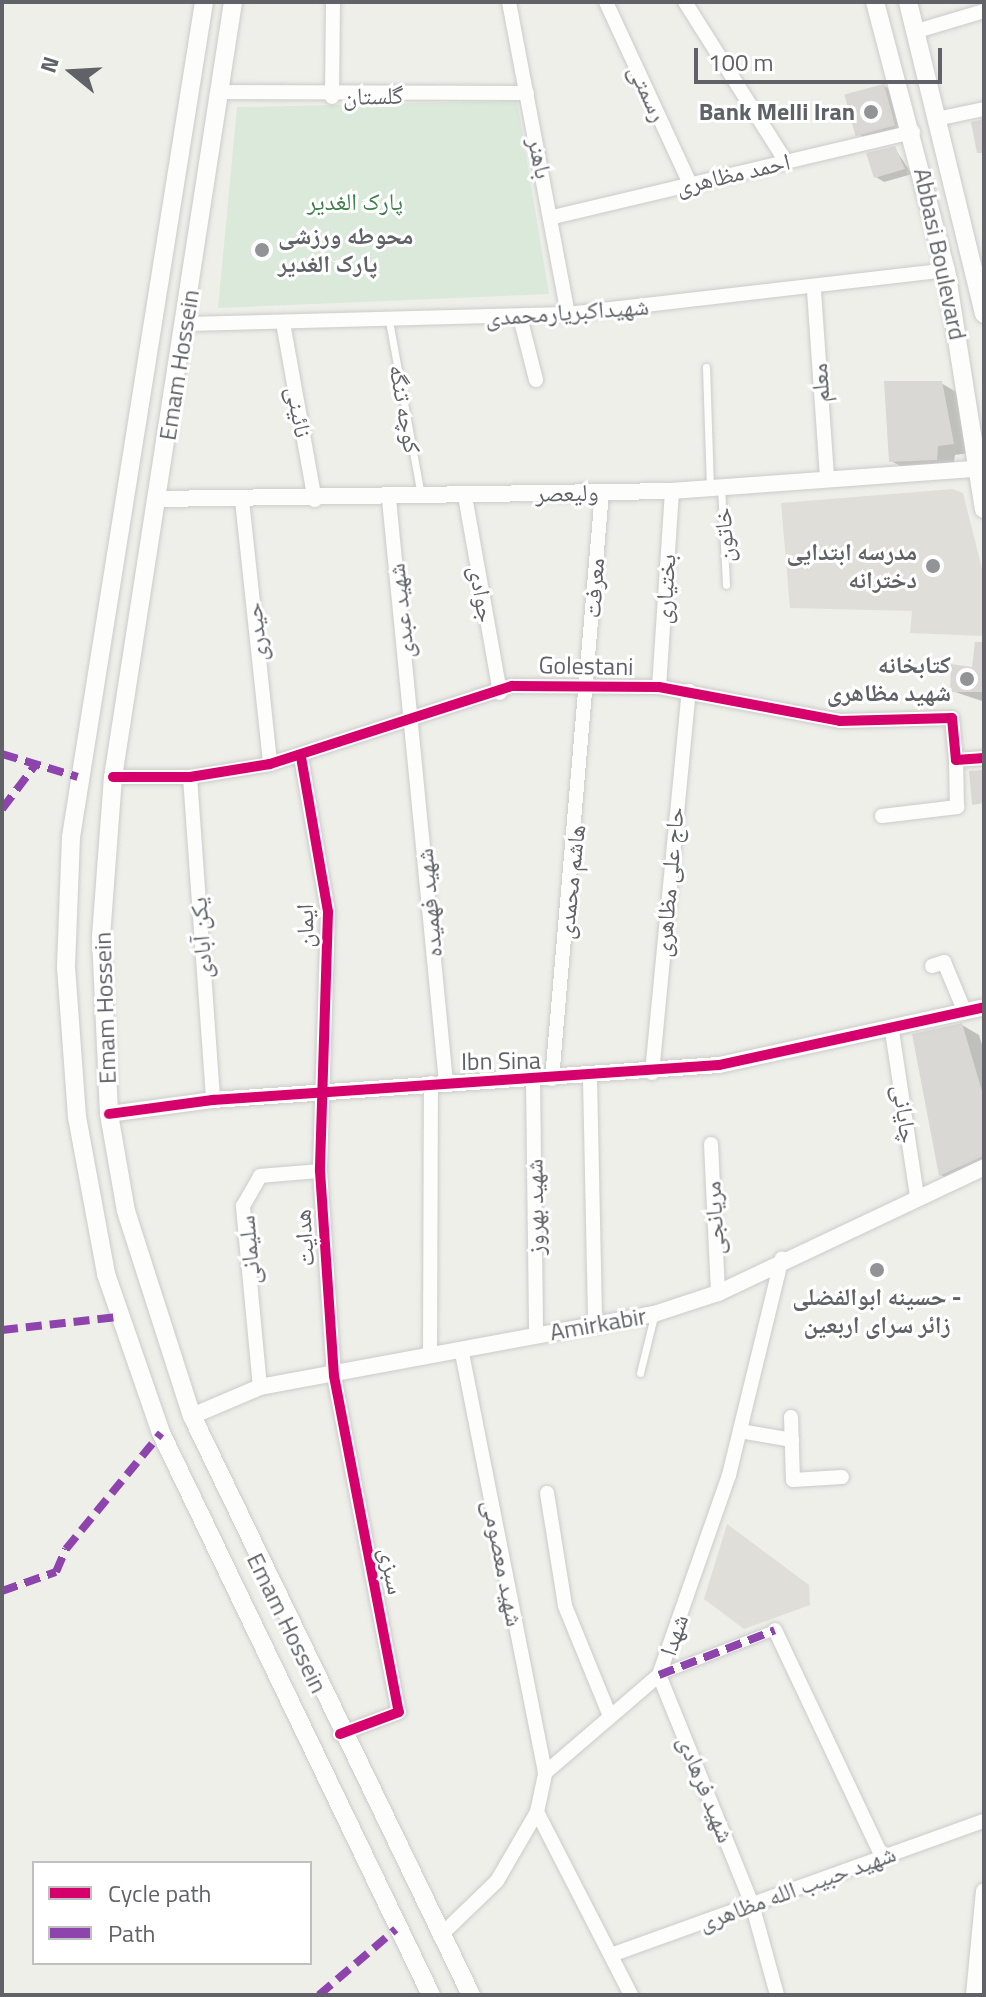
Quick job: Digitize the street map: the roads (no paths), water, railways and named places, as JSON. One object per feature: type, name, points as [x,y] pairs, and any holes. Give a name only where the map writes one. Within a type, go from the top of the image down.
[{"type":"main road","name":"Emam Hossein","points":[[204,2],[71,837],[66,967],[77,1117],[94,1229],[161,1433],[431,1995]]},
{"type":"main road","name":"Emam Hossein","points":[[233,2],[186,324],[113,777],[101,937],[109,1114],[126,1211],[192,1416],[340,1734],[471,1995]]},
{"type":"main road","name":"Abbasi Boulevard","points":[[875,2],[913,132],[946,270],[975,469],[984,509]]},
{"type":"main road","points":[[908,2],[941,118],[984,314]]},
{"type":"main road","points":[[77,1117],[109,1114]]},
{"type":"street","points":[[332,97],[333,2]]},
{"type":"street","name":"باهنر","points":[[509,2],[553,217],[568,314]]},
{"type":"street","name":"رسمتی","points":[[606,2],[690,184]]},
{"type":"street","points":[[685,2],[786,162]]},
{"type":"street","points":[[917,31],[984,11]]},
{"type":"street","name":"گلستان","points":[[219,92],[332,97],[527,93]]},
{"type":"street","points":[[941,118],[984,109]]},
{"type":"street","name":"احمد مظاهری","points":[[553,217],[913,132]]},
{"type":"street","name":"شهیداکبریارمحمدی","points":[[186,324],[568,314],[814,291],[946,270]]},
{"type":"street","name":"معلم","points":[[814,291],[827,476]]},
{"type":"street","points":[[520,317],[536,380]]},
{"type":"street","name":"نائینی","points":[[283,323],[315,500]]},
{"type":"street","name":"ولیعصر","points":[[157,499],[389,499],[672,491],[827,476],[975,469]]},
{"type":"street","name":"بختیاری","points":[[659,687],[672,491]]},
{"type":"street","name":"معرفت","points":[[587,685],[602,492]]},
{"type":"street","name":"جوادی","points":[[465,496],[500,693]]},
{"type":"street","name":"شهید عبدی","points":[[389,499],[413,724]]},
{"type":"street","name":"حیدری","points":[[242,500],[270,764]]},
{"type":"street","name":"هاشم محمدی","points":[[552,1079],[587,685]]},
{"type":"street","name":"Golestani","points":[[113,777],[190,777],[301,757],[413,724],[512,686],[659,687],[840,721],[952,718],[956,760]]},
{"type":"street","name":"حاج علی مظاهری","points":[[652,1073],[689,691]]},
{"type":"street","name":"شهید فهمیده","points":[[413,724],[438,1082],[430,1355]]},
{"type":"street","name":"ایمان","points":[[301,757],[328,912],[319,1097]]},
{"type":"street","points":[[882,816],[957,807],[956,760],[984,758]]},
{"type":"street","name":"یکن آبادی","points":[[190,777],[213,1100]]},
{"type":"street","points":[[932,966],[944,962],[964,1010]]},
{"type":"street","name":"Ibn Sina","points":[[109,1114],[213,1100],[319,1097],[438,1082],[652,1073],[892,1031],[984,1007]]},
{"type":"street","name":"چایانی","points":[[892,1031],[917,1196]]},
{"type":"street","points":[[590,1078],[595,1324]]},
{"type":"street","name":"شهید بهروز","points":[[533,1080],[536,1335]]},
{"type":"street","name":"هدایت","points":[[319,1097],[320,1171],[334,1376]]},
{"type":"street","name":"مریانجی","points":[[711,1144],[718,1293]]},
{"type":"street","name":"Amirkabir","points":[[192,1416],[260,1387],[334,1376],[430,1355],[462,1353],[536,1335],[654,1314],[718,1293],[782,1257],[984,1167]]},
{"type":"street","name":"سلیمانی","points":[[260,1387],[243,1206],[260,1176],[320,1171]]},
{"type":"street","name":"شهدا","points":[[545,1773],[659,1675],[740,1431],[782,1257]]},
{"type":"street","name":"شهید معصومی","points":[[462,1353],[545,1773]]},
{"type":"street","name":"سبزی","points":[[334,1376],[399,1712],[340,1734]]},
{"type":"street","points":[[791,1417],[793,1480],[842,1477]]},
{"type":"street","points":[[740,1431],[792,1440]]},
{"type":"street","points":[[547,1493],[565,1606],[610,1716]]},
{"type":"street","points":[[659,1675],[775,1630],[883,1858]]},
{"type":"street","name":"شهید فرهادی","points":[[659,1675],[752,1904],[777,1995]]},
{"type":"street","points":[[440,1936],[497,1881],[537,1812],[545,1773]]},
{"type":"street","points":[[537,1812],[631,1995]]},
{"type":"street","name":"شهید حبیب الله مظاهری","points":[[611,1955],[984,1821]]},
{"type":"street","points":[[978,1986],[984,1891]]},
{"type":"lane","name":"کوچه تنگه","points":[[389,321],[421,498]]},
{"type":"lane","name":"خاتون","points":[[706,367],[726,585]]},
{"type":"lane","points":[[640,1373],[654,1314]]},
{"type":"place","name":"Bank Melli Iran","points":[[871,112]]},
{"type":"place","name":"محوطه ورزشی پارک الغدیر","points":[[262,250]]},
{"type":"place","name":"مدرسه ابتدایی دخترانه","points":[[933,566]]},
{"type":"place","name":"کتابخانه شهید مظاهری","points":[[967,679]]},
{"type":"place","name":"حسینه ابوالفضلی - زائر سرای اربعین","points":[[877,1270]]},
{"type":"park label","name":"پارک الغدیر","points":[[355,202]]}]
